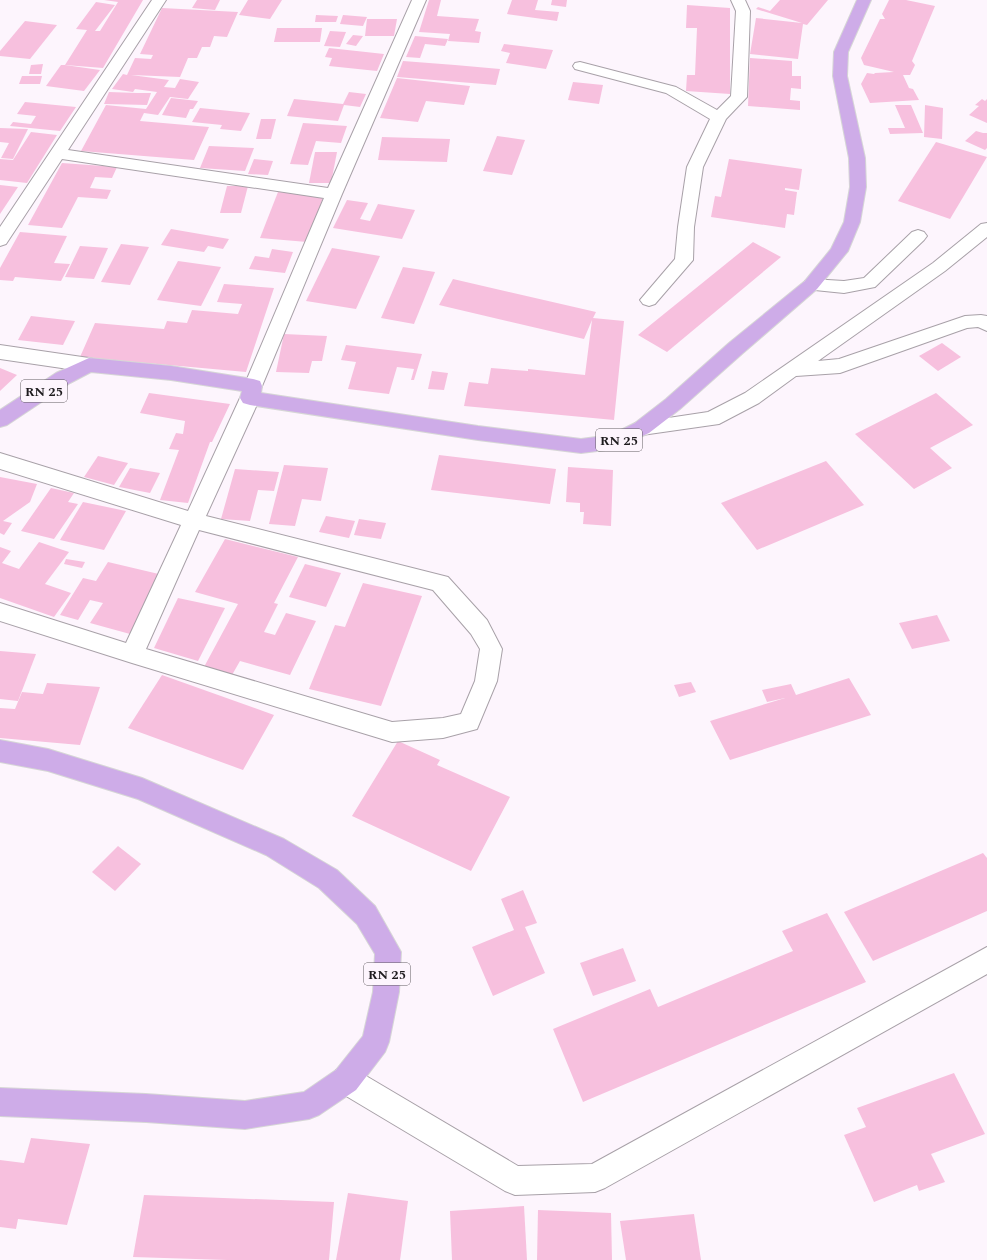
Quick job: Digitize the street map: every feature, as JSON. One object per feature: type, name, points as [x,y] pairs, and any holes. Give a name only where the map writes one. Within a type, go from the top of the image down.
[{"type":"main road","name":"RN 25","points":[[0,420],[64,378],[89,364],[171,373],[252,392],[478,433],[581,446],[614,442],[642,428],[673,404],[736,348],[811,285],[840,251],[852,222],[858,187],[857,158],[840,76],[841,52],[864,0]]},
{"type":"main road","name":"RN 25","points":[[0,751],[48,760],[142,789],[274,847],[328,879],[366,915],[388,952],[386,992],[375,1042],[346,1080],[309,1105],[245,1115],[146,1108],[0,1102]]},
{"type":"street","points":[[0,240],[159,0]]},
{"type":"street","points":[[132,654],[252,392],[334,194],[419,0]]},
{"type":"street","points":[[649,300],[684,260],[686,227],[695,167],[719,117],[739,97],[743,11],[738,0]]},
{"type":"street","points":[[580,66],[671,90],[719,117]]},
{"type":"street","points":[[58,153],[334,194]]},
{"type":"street","points":[[642,428],[712,419],[752,398],[939,267],[987,228]]},
{"type":"street","points":[[811,285],[844,287],[869,283],[918,236]]},
{"type":"street","points":[[791,370],[840,366],[965,322],[981,321],[987,325]]},
{"type":"street","points":[[0,352],[89,364]]},
{"type":"street","points":[[0,461],[194,520],[440,583],[479,627],[491,649],[486,681],[469,722],[443,728],[392,732],[132,654],[0,612]]},
{"type":"street","points":[[346,1080],[515,1181],[595,1178],[987,960]]},
{"type":"building","points":[[104,0],[143,0],[103,68],[65,65],[87,30],[76,29],[96,2],[115,5],[95,31],[100,31],[118,2]]},
{"type":"building","points":[[197,0],[220,0],[215,10],[192,8]]},
{"type":"building","points":[[248,0],[282,0],[270,19],[239,15]]},
{"type":"building","points":[[429,0],[441,0],[437,16],[479,19],[475,31],[481,32],[479,43],[448,41],[450,34],[419,32]]},
{"type":"building","points":[[512,0],[538,0],[535,10],[559,12],[557,21],[507,14]]},
{"type":"building","points":[[552,0],[567,0],[566,7],[551,5]]},
{"type":"building","points":[[780,0],[828,0],[807,25],[803,24],[798,59],[750,54],[756,18],[802,23],[756,9],[758,7],[770,11]]},
{"type":"building","points":[[889,0],[906,0],[935,6],[912,61],[915,65],[910,75],[903,75],[909,88],[913,89],[919,100],[870,103],[861,84],[867,73],[874,74],[894,72],[864,65],[861,58],[880,19],[885,19],[882,14]]},
{"type":"building","points":[[687,5],[730,8],[730,94],[686,91],[687,75],[695,75],[697,28],[686,28]]},
{"type":"building","points":[[162,8],[238,12],[227,37],[214,36],[210,47],[202,47],[197,58],[188,58],[180,77],[131,75],[169,80],[164,87],[175,88],[180,79],[199,82],[188,99],[170,97],[158,115],[144,113],[140,121],[209,127],[194,160],[81,151],[106,105],[146,109],[157,92],[135,89],[133,92],[112,89],[123,74],[127,75],[135,58],[151,59],[153,55],[140,54]]},
{"type":"building","points":[[316,15],[338,16],[336,22],[315,22]]},
{"type":"building","points":[[343,15],[367,17],[363,26],[340,24]]},
{"type":"building","points":[[367,19],[397,19],[394,36],[365,36]]},
{"type":"building","points":[[25,21],[57,25],[30,59],[0,56],[0,51]]},
{"type":"building","points":[[277,28],[322,28],[320,42],[274,42]]},
{"type":"building","points":[[330,31],[346,32],[340,47],[324,46]]},
{"type":"building","points":[[353,35],[363,36],[356,46],[346,44]]},
{"type":"building","points":[[415,36],[448,39],[445,46],[425,44],[420,58],[406,57]]},
{"type":"building","points":[[504,44],[553,50],[546,69],[506,63],[510,53],[501,51]]},
{"type":"building","points":[[329,48],[384,54],[377,71],[329,66],[332,58],[325,57]]},
{"type":"building","points":[[750,58],[792,61],[792,76],[801,76],[801,89],[791,88],[790,100],[800,101],[800,110],[748,106]]},
{"type":"building","points":[[403,61],[500,69],[496,85],[397,77]]},
{"type":"building","points":[[43,64],[41,74],[29,74],[31,65]]},
{"type":"building","points":[[61,65],[100,70],[84,91],[46,86]]},
{"type":"building","points":[[22,76],[42,76],[40,84],[19,84]]},
{"type":"building","points":[[397,78],[470,86],[464,105],[426,101],[418,122],[380,118]]},
{"type":"building","points":[[573,82],[603,85],[599,104],[568,100]]},
{"type":"building","points":[[109,92],[151,93],[147,105],[104,104]]},
{"type":"building","points":[[349,92],[366,94],[360,107],[344,105],[338,121],[287,116],[294,99],[343,104]]},
{"type":"building","points":[[171,98],[198,101],[193,109],[190,109],[186,118],[162,115]]},
{"type":"building","points":[[982,99],[985,101],[987,99],[987,123],[969,115],[979,106],[975,105]]},
{"type":"building","points":[[25,102],[76,107],[60,131],[10,126],[13,122],[31,124],[36,116],[17,114]]},
{"type":"building","points":[[895,105],[911,105],[923,133],[890,134],[888,128],[905,128]]},
{"type":"building","points":[[925,105],[943,108],[942,139],[924,137]]},
{"type":"building","points":[[200,108],[250,113],[241,131],[220,129],[222,125],[192,122]]},
{"type":"building","points":[[261,119],[276,119],[271,139],[256,139]]},
{"type":"building","points":[[303,123],[347,126],[341,143],[316,141],[308,165],[290,164]]},
{"type":"building","points":[[0,128],[28,129],[13,159],[1,158],[9,143],[0,142]]},
{"type":"building","points":[[976,131],[987,133],[987,148],[985,150],[965,141]]},
{"type":"building","points":[[31,132],[57,135],[27,183],[0,180],[0,159],[13,160]]},
{"type":"building","points":[[497,136],[525,140],[512,175],[483,171]]},
{"type":"building","points":[[382,137],[450,139],[447,162],[378,160]]},
{"type":"building","points":[[936,142],[987,157],[950,219],[898,201]]},
{"type":"building","points":[[209,146],[254,148],[245,171],[200,168]]},
{"type":"building","points":[[315,152],[337,152],[331,183],[309,183]]},
{"type":"building","points":[[254,159],[273,161],[268,175],[248,174]]},
{"type":"building","points":[[729,159],[802,169],[799,190],[785,188],[785,190],[797,192],[794,215],[787,214],[785,228],[711,217],[715,196],[721,197]]},
{"type":"building","points":[[62,163],[117,167],[112,178],[95,177],[90,188],[111,190],[107,199],[78,197],[62,228],[28,225]]},
{"type":"building","points":[[0,185],[18,187],[0,214]]},
{"type":"building","points":[[227,186],[248,186],[241,213],[220,213]]},
{"type":"building","points":[[278,192],[324,195],[307,242],[260,238]]},
{"type":"building","points":[[347,200],[368,203],[360,219],[370,221],[378,204],[415,210],[402,239],[333,228]]},
{"type":"building","points":[[171,229],[229,239],[223,249],[208,246],[204,252],[161,245]]},
{"type":"building","points":[[20,232],[67,236],[54,263],[70,264],[61,281],[15,277],[13,281],[0,280],[0,268]]},
{"type":"building","points":[[753,242],[781,257],[667,352],[638,335]]},
{"type":"building","points":[[121,244],[149,247],[130,285],[101,282]]},
{"type":"building","points":[[80,246],[108,248],[94,279],[65,277]]},
{"type":"building","points":[[332,248],[380,256],[356,309],[306,301]]},
{"type":"building","points":[[272,249],[293,252],[285,273],[249,269],[255,256],[269,258]]},
{"type":"building","points":[[178,261],[221,267],[201,306],[157,300]]},
{"type":"building","points":[[403,267],[435,272],[414,324],[381,318]]},
{"type":"building","points":[[453,279],[596,312],[593,318],[624,321],[614,420],[464,406],[469,382],[488,384],[491,368],[528,371],[528,369],[585,375],[592,320],[584,339],[439,305]]},
{"type":"building","points":[[224,284],[274,288],[246,372],[80,357],[95,323],[164,329],[167,321],[187,323],[192,310],[238,314],[242,304],[217,302]]},
{"type":"building","points":[[31,316],[75,321],[63,345],[18,340]]},
{"type":"building","points":[[284,334],[327,336],[322,361],[312,361],[309,373],[276,372]]},
{"type":"building","points":[[942,343],[961,357],[938,371],[919,356]]},
{"type":"building","points":[[346,345],[422,354],[414,380],[411,380],[414,369],[397,367],[389,394],[348,389],[356,362],[341,360]]},
{"type":"building","points":[[0,368],[17,375],[0,391]]},
{"type":"building","points":[[432,371],[448,373],[444,390],[428,389]]},
{"type":"building","points":[[149,393],[230,404],[212,442],[210,442],[188,503],[160,500],[179,450],[169,449],[176,433],[183,434],[185,421],[140,413]]},
{"type":"building","points":[[936,393],[973,425],[930,448],[952,468],[914,489],[855,434]]},
{"type":"building","points":[[439,455],[556,469],[550,504],[431,490]]},
{"type":"building","points":[[98,456],[128,463],[114,485],[84,477]]},
{"type":"building","points":[[826,461],[864,505],[757,550],[721,503]]},
{"type":"building","points":[[284,465],[328,468],[321,501],[302,499],[295,526],[269,524]]},
{"type":"building","points":[[568,467],[613,470],[611,526],[583,524],[584,512],[580,512],[580,503],[566,502]]},
{"type":"building","points":[[130,468],[160,473],[150,493],[119,487]]},
{"type":"building","points":[[235,469],[279,472],[274,491],[258,490],[250,521],[221,519]]},
{"type":"building","points":[[0,477],[37,484],[30,502],[3,521],[12,523],[4,535],[0,533]]},
{"type":"building","points":[[51,488],[74,493],[68,502],[78,504],[54,539],[21,531]]},
{"type":"building","points":[[83,502],[126,511],[104,550],[60,540]]},
{"type":"building","points":[[326,516],[355,521],[349,538],[319,532]]},
{"type":"building","points":[[359,519],[386,523],[381,539],[354,535]]},
{"type":"building","points":[[225,539],[298,557],[274,603],[278,604],[264,632],[275,635],[286,613],[316,621],[290,675],[240,661],[232,675],[204,667],[238,604],[195,592]]},
{"type":"building","points":[[39,542],[69,552],[45,584],[71,593],[54,617],[0,598],[0,547],[11,551],[2,563],[19,569]]},
{"type":"building","points":[[66,559],[85,562],[82,568],[64,564]]},
{"type":"building","points":[[108,562],[163,575],[130,634],[90,623],[103,603],[90,600],[78,620],[60,615],[83,578],[96,581]]},
{"type":"building","points":[[305,564],[341,573],[326,607],[289,597]]},
{"type":"building","points":[[363,583],[422,596],[381,706],[309,689],[335,625],[345,627]]},
{"type":"building","points":[[178,598],[225,608],[198,661],[154,648]]},
{"type":"building","points":[[937,615],[950,641],[912,649],[899,623]]},
{"type":"building","points":[[0,651],[36,654],[18,701],[0,699]]},
{"type":"building","points":[[162,675],[274,715],[243,770],[128,728]]},
{"type":"building","points":[[849,678],[871,715],[730,760],[710,721],[785,698],[767,702],[762,690],[791,684],[796,695]]},
{"type":"building","points":[[691,682],[696,692],[679,697],[674,685]]},
{"type":"building","points":[[47,683],[100,687],[80,745],[0,738],[0,708],[15,709],[22,692],[43,694]]},
{"type":"building","points":[[398,741],[440,760],[437,765],[510,797],[471,871],[352,816]]},
{"type":"building","points":[[118,846],[141,864],[115,891],[92,872]]},
{"type":"building","points":[[983,853],[987,858],[987,911],[873,961],[844,912]]},
{"type":"building","points":[[523,890],[537,923],[525,927],[545,973],[493,996],[472,947],[514,930],[501,899]]},
{"type":"building","points":[[827,913],[866,982],[583,1102],[553,1029],[650,989],[658,1007],[793,951],[782,931]]},
{"type":"building","points":[[623,948],[636,981],[593,996],[580,963]]},
{"type":"building","points":[[954,1073],[985,1134],[931,1154],[945,1182],[919,1191],[917,1185],[874,1202],[844,1135],[866,1127],[857,1108]]},
{"type":"building","points":[[31,1138],[90,1144],[67,1225],[18,1219],[16,1229],[0,1227],[0,1160],[24,1163]]},
{"type":"building","points":[[348,1193],[408,1201],[400,1260],[336,1260]]},
{"type":"building","points":[[144,1195],[334,1202],[329,1260],[227,1260],[133,1257]]},
{"type":"building","points":[[524,1206],[527,1260],[452,1260],[450,1211]]},
{"type":"building","points":[[538,1210],[611,1213],[612,1260],[537,1260]]},
{"type":"building","points":[[694,1214],[701,1260],[626,1260],[620,1221]]}]
